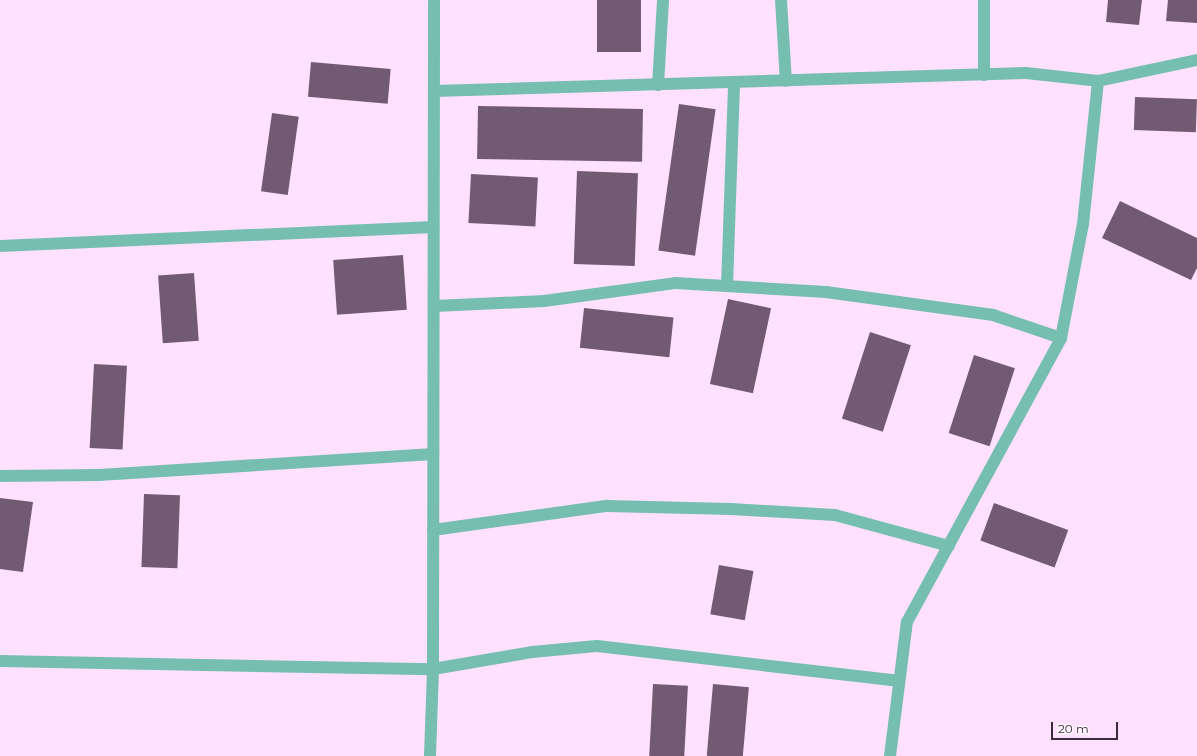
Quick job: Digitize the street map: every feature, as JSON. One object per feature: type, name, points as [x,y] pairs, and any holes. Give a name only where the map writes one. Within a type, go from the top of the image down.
[{"type":"street","points":[[430,756],[433,669],[434,0]]},
{"type":"street","points":[[658,85],[663,0]]},
{"type":"street","points":[[781,0],[786,81]]},
{"type":"street","points":[[984,0],[984,75]]},
{"type":"street","points":[[434,91],[1026,73],[1098,81],[1197,60]]},
{"type":"street","points":[[890,756],[898,681],[907,622],[1061,338],[1083,224],[1098,81]]},
{"type":"street","points":[[727,286],[734,83]]},
{"type":"street","points":[[0,246],[434,227]]},
{"type":"street","points":[[434,306],[544,301],[675,283],[826,292],[993,315],[1061,338]]},
{"type":"street","points":[[0,476],[99,475],[433,454]]},
{"type":"street","points":[[433,530],[607,506],[731,509],[835,515],[949,546]]},
{"type":"street","points":[[0,660],[433,669],[532,652],[597,646],[898,681]]},
{"type":"building","points":[[597,0],[641,0],[641,52],[597,52]]},
{"type":"building","points":[[1108,0],[1142,0],[1139,25],[1106,22]]},
{"type":"building","points":[[1168,0],[1197,0],[1197,23],[1166,21]]},
{"type":"building","points":[[311,62],[391,69],[388,104],[308,97]]},
{"type":"building","points":[[1135,97],[1197,99],[1196,132],[1134,130]]},
{"type":"building","points":[[679,104],[716,109],[695,256],[658,251]]},
{"type":"building","points":[[478,106],[643,109],[642,162],[477,159]]},
{"type":"building","points":[[272,113],[299,117],[288,195],[261,191]]},
{"type":"building","points":[[577,171],[638,173],[635,266],[574,264]]},
{"type":"building","points":[[471,174],[538,178],[535,226],[468,223]]},
{"type":"building","points":[[1120,201],[1197,238],[1197,268],[1191,280],[1102,238]]},
{"type":"building","points":[[403,255],[407,310],[337,315],[333,260]]},
{"type":"building","points":[[194,273],[199,341],[163,343],[158,276]]},
{"type":"building","points":[[728,299],[771,308],[753,393],[710,384]]},
{"type":"building","points":[[584,308],[674,317],[669,357],[580,348]]},
{"type":"building","points":[[870,332],[911,345],[883,432],[842,419]]},
{"type":"building","points":[[974,355],[1015,368],[990,446],[949,433]]},
{"type":"building","points":[[94,364],[127,366],[123,450],[90,448]]},
{"type":"building","points":[[144,494],[180,495],[177,568],[141,567]]},
{"type":"building","points":[[0,498],[33,502],[23,572],[0,569]]},
{"type":"building","points":[[994,503],[1068,530],[1055,568],[980,541]]},
{"type":"building","points":[[719,565],[753,571],[745,620],[710,614]]},
{"type":"building","points":[[653,684],[688,686],[684,756],[649,756]]},
{"type":"building","points":[[713,684],[749,687],[743,756],[707,756]]}]
